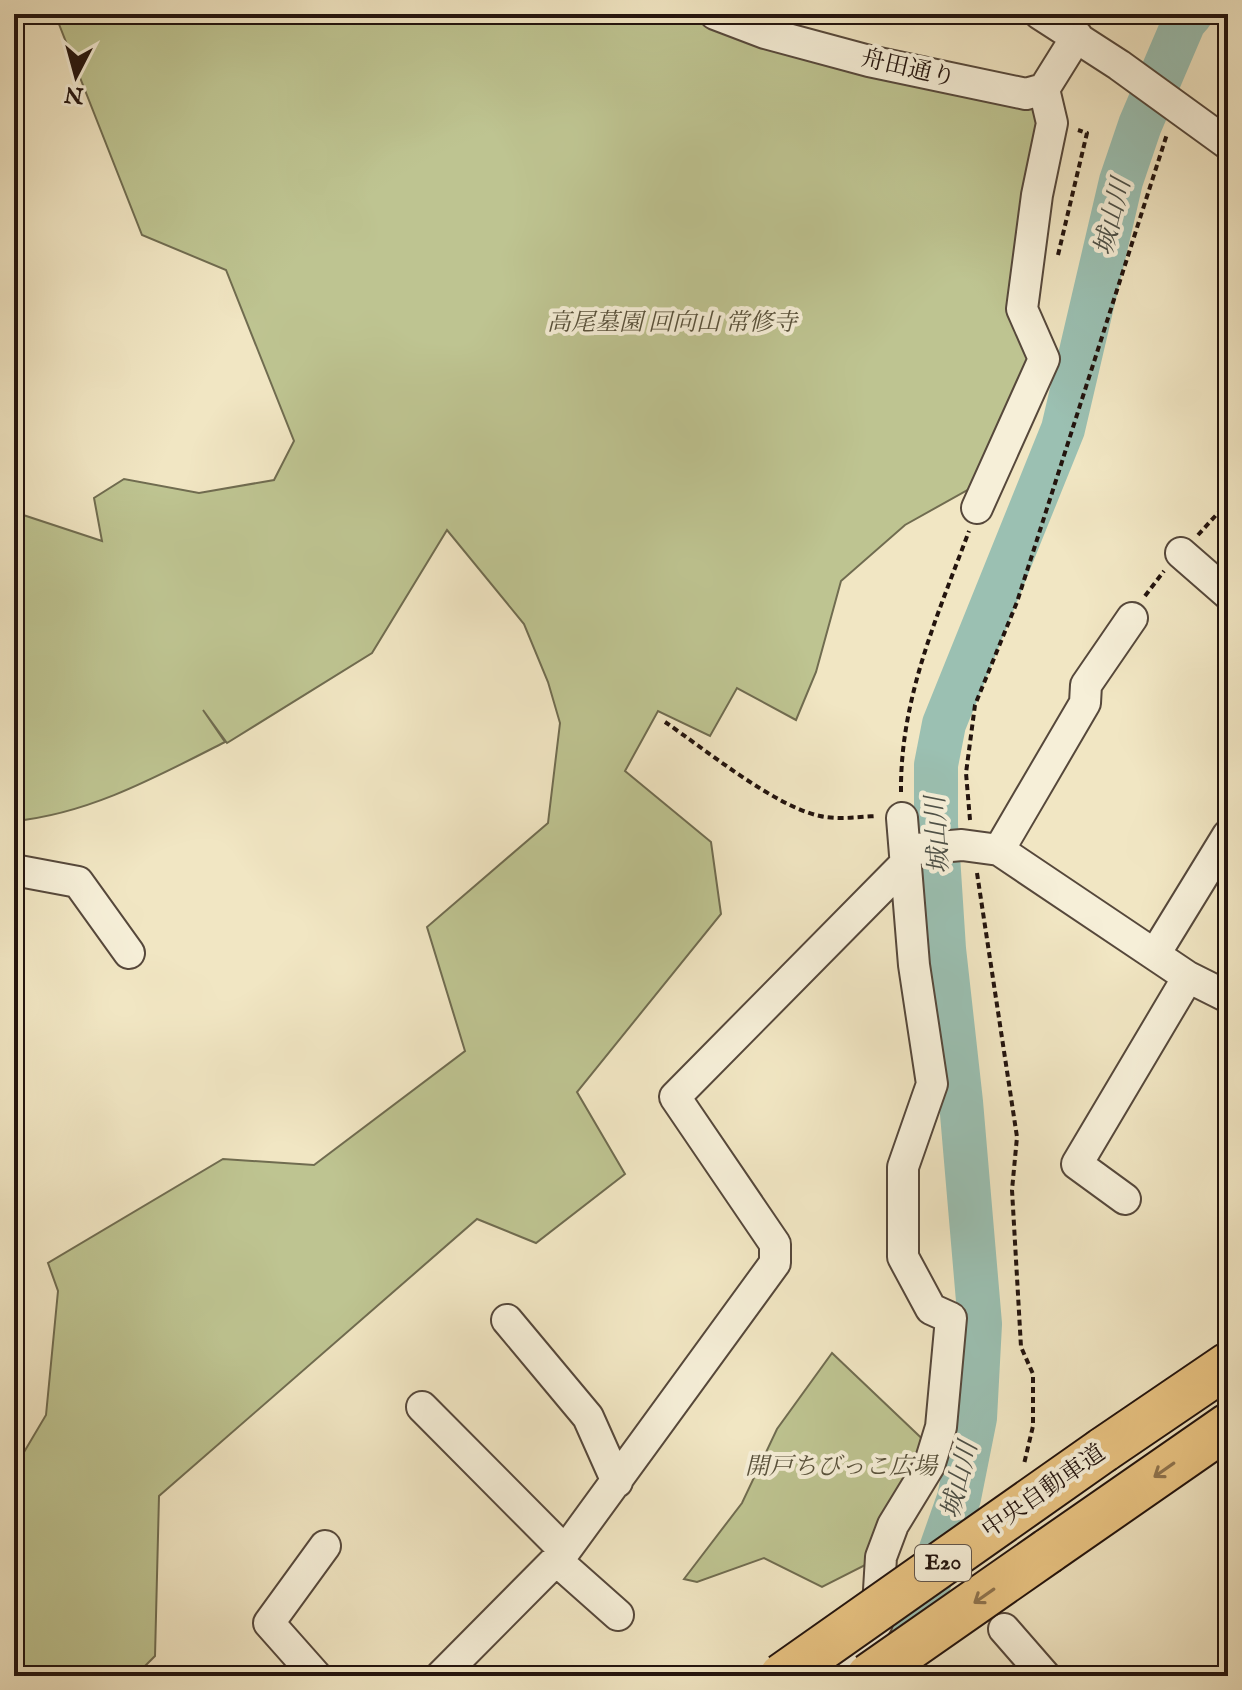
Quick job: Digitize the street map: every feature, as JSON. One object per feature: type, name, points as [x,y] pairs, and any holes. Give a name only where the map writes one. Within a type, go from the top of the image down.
[{"type":"highway","name":"中央自動車道","points":[[782,1676],[1228,1365]]},
{"type":"highway","name":"E20","points":[[869,1676],[1228,1426]]},
{"type":"street","name":"舟田通り","points":[[715,14],[765,33],[927,74],[1026,94],[1044,89]]},
{"type":"street","points":[[1040,14],[1119,65],[1176,117],[1228,144]]},
{"type":"street","points":[[977,508],[1044,359],[1022,309],[1037,195],[1052,123],[1044,89],[1077,36]]},
{"type":"street","points":[[1181,553],[1228,594]]},
{"type":"street","points":[[978,847],[1085,703],[1086,685],[1132,618]]},
{"type":"street","points":[[826,1676],[860,1649],[877,1623],[881,1557],[893,1525],[931,1458],[941,1427],[951,1318],[931,1309],[903,1257],[903,1167],[932,1084],[914,965],[908,855],[902,818]]},
{"type":"street","points":[[1155,954],[1228,835]]},
{"type":"street","points":[[441,1676],[560,1556],[775,1263],[775,1244],[675,1097],[908,855],[978,847],[1188,977],[1228,997]]},
{"type":"street","points":[[14,870],[78,882],[129,953]]},
{"type":"street","points":[[1125,1199],[1077,1164],[1188,977]]},
{"type":"street","points":[[507,1320],[588,1417],[617,1482]]},
{"type":"street","points":[[422,1407],[618,1615]]},
{"type":"street","points":[[316,1676],[269,1623],[325,1546]]},
{"type":"street","points":[[1004,1629],[1045,1676]]},
{"type":"path","points":[[1033,1374],[1021,1347],[1012,1190],[1017,1137],[966,773],[975,705],[1017,602],[1164,140],[1176,117]]},
{"type":"path","points":[[1052,123],[1087,133],[1058,256]]},
{"type":"path","points":[[665,722],[784,803],[829,817],[902,818],[902,749],[914,683],[977,508]]},
{"type":"green space","name":"高尾墓園 回向山 常修寺","points":[[55,14],[715,14],[1047,104],[1027,207],[1036,363],[996,474],[905,525],[841,581],[816,672],[796,720],[737,688],[710,736],[658,711],[625,771],[711,842],[721,914],[577,1092],[625,1174],[536,1243],[477,1219],[159,1496],[155,1656],[135,1676],[14,1676],[14,1469],[46,1415],[58,1291],[48,1263],[223,1159],[314,1165],[465,1051],[427,927],[548,823],[560,723],[548,682],[524,624],[447,530],[372,653],[227,743],[203,710],[225,742],[149,780],[96,802],[42,817],[14,821],[14,512],[102,541],[94,498],[124,479],[199,493],[274,480],[294,441],[226,270],[142,235]]},
{"type":"green space","name":"開戸ちびっこ広場","points":[[832,1353],[934,1450],[881,1557],[822,1587],[764,1558],[697,1582],[684,1579],[742,1503],[777,1429]]},
{"type":"waterway","name":"城山川","points":[[873,1673],[928,1586],[959,1498],[975,1418],[980,1324],[944,949],[936,825],[936,765],[944,724],[1063,429],[1121,181],[1140,125],[1184,22],[1191,14]]}]
